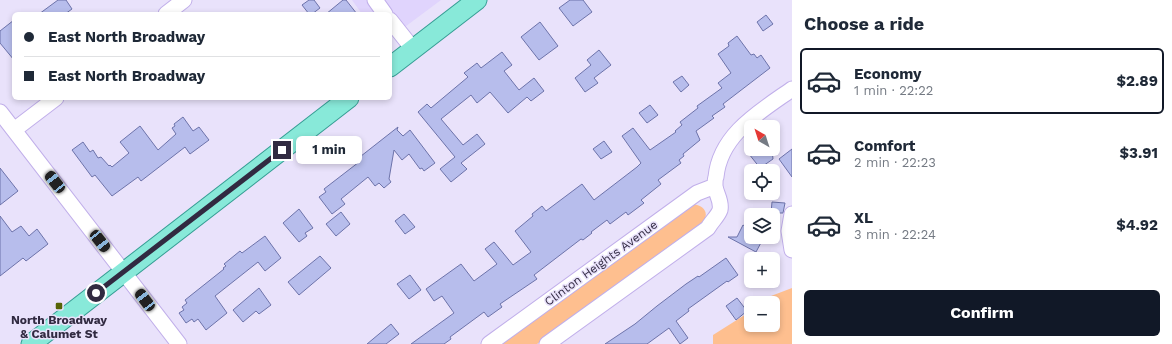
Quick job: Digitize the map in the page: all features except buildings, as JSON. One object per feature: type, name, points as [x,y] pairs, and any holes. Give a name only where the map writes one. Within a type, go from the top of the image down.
[{"type":"main road","points":[[392,65],[472,2]]},
{"type":"main road","points":[[31,344],[346,100]]},
{"type":"street","points":[[169,12],[184,0]]},
{"type":"street","points":[[392,23],[413,49]]},
{"type":"street","points":[[547,344],[708,228],[720,210],[719,198],[715,186],[716,172],[720,158],[727,144],[737,131],[792,89]]},
{"type":"street","points":[[14,130],[53,100]]},
{"type":"street","points":[[0,112],[179,344]]},
{"type":"street","name":"Clinton Heights Avenue","points":[[490,344],[696,193],[715,186]]},
{"type":"street","points":[[792,214],[790,231],[792,250]]},
{"type":"shaded area","points":[[352,0],[441,0],[392,37],[392,12],[361,12]]},
{"type":"shaded area","points":[[692,204],[701,206],[705,211],[705,218],[701,225],[537,344],[502,344],[505,340]]},
{"type":"shaded area","points":[[792,288],[792,344],[713,344],[713,335],[744,315],[744,332],[780,332],[780,296],[771,296]]},
{"type":"place","name":"North Broadway & Calumet St","points":[[59,306]]},
{"type":"route","points":[[96,293],[282,150]]}]
